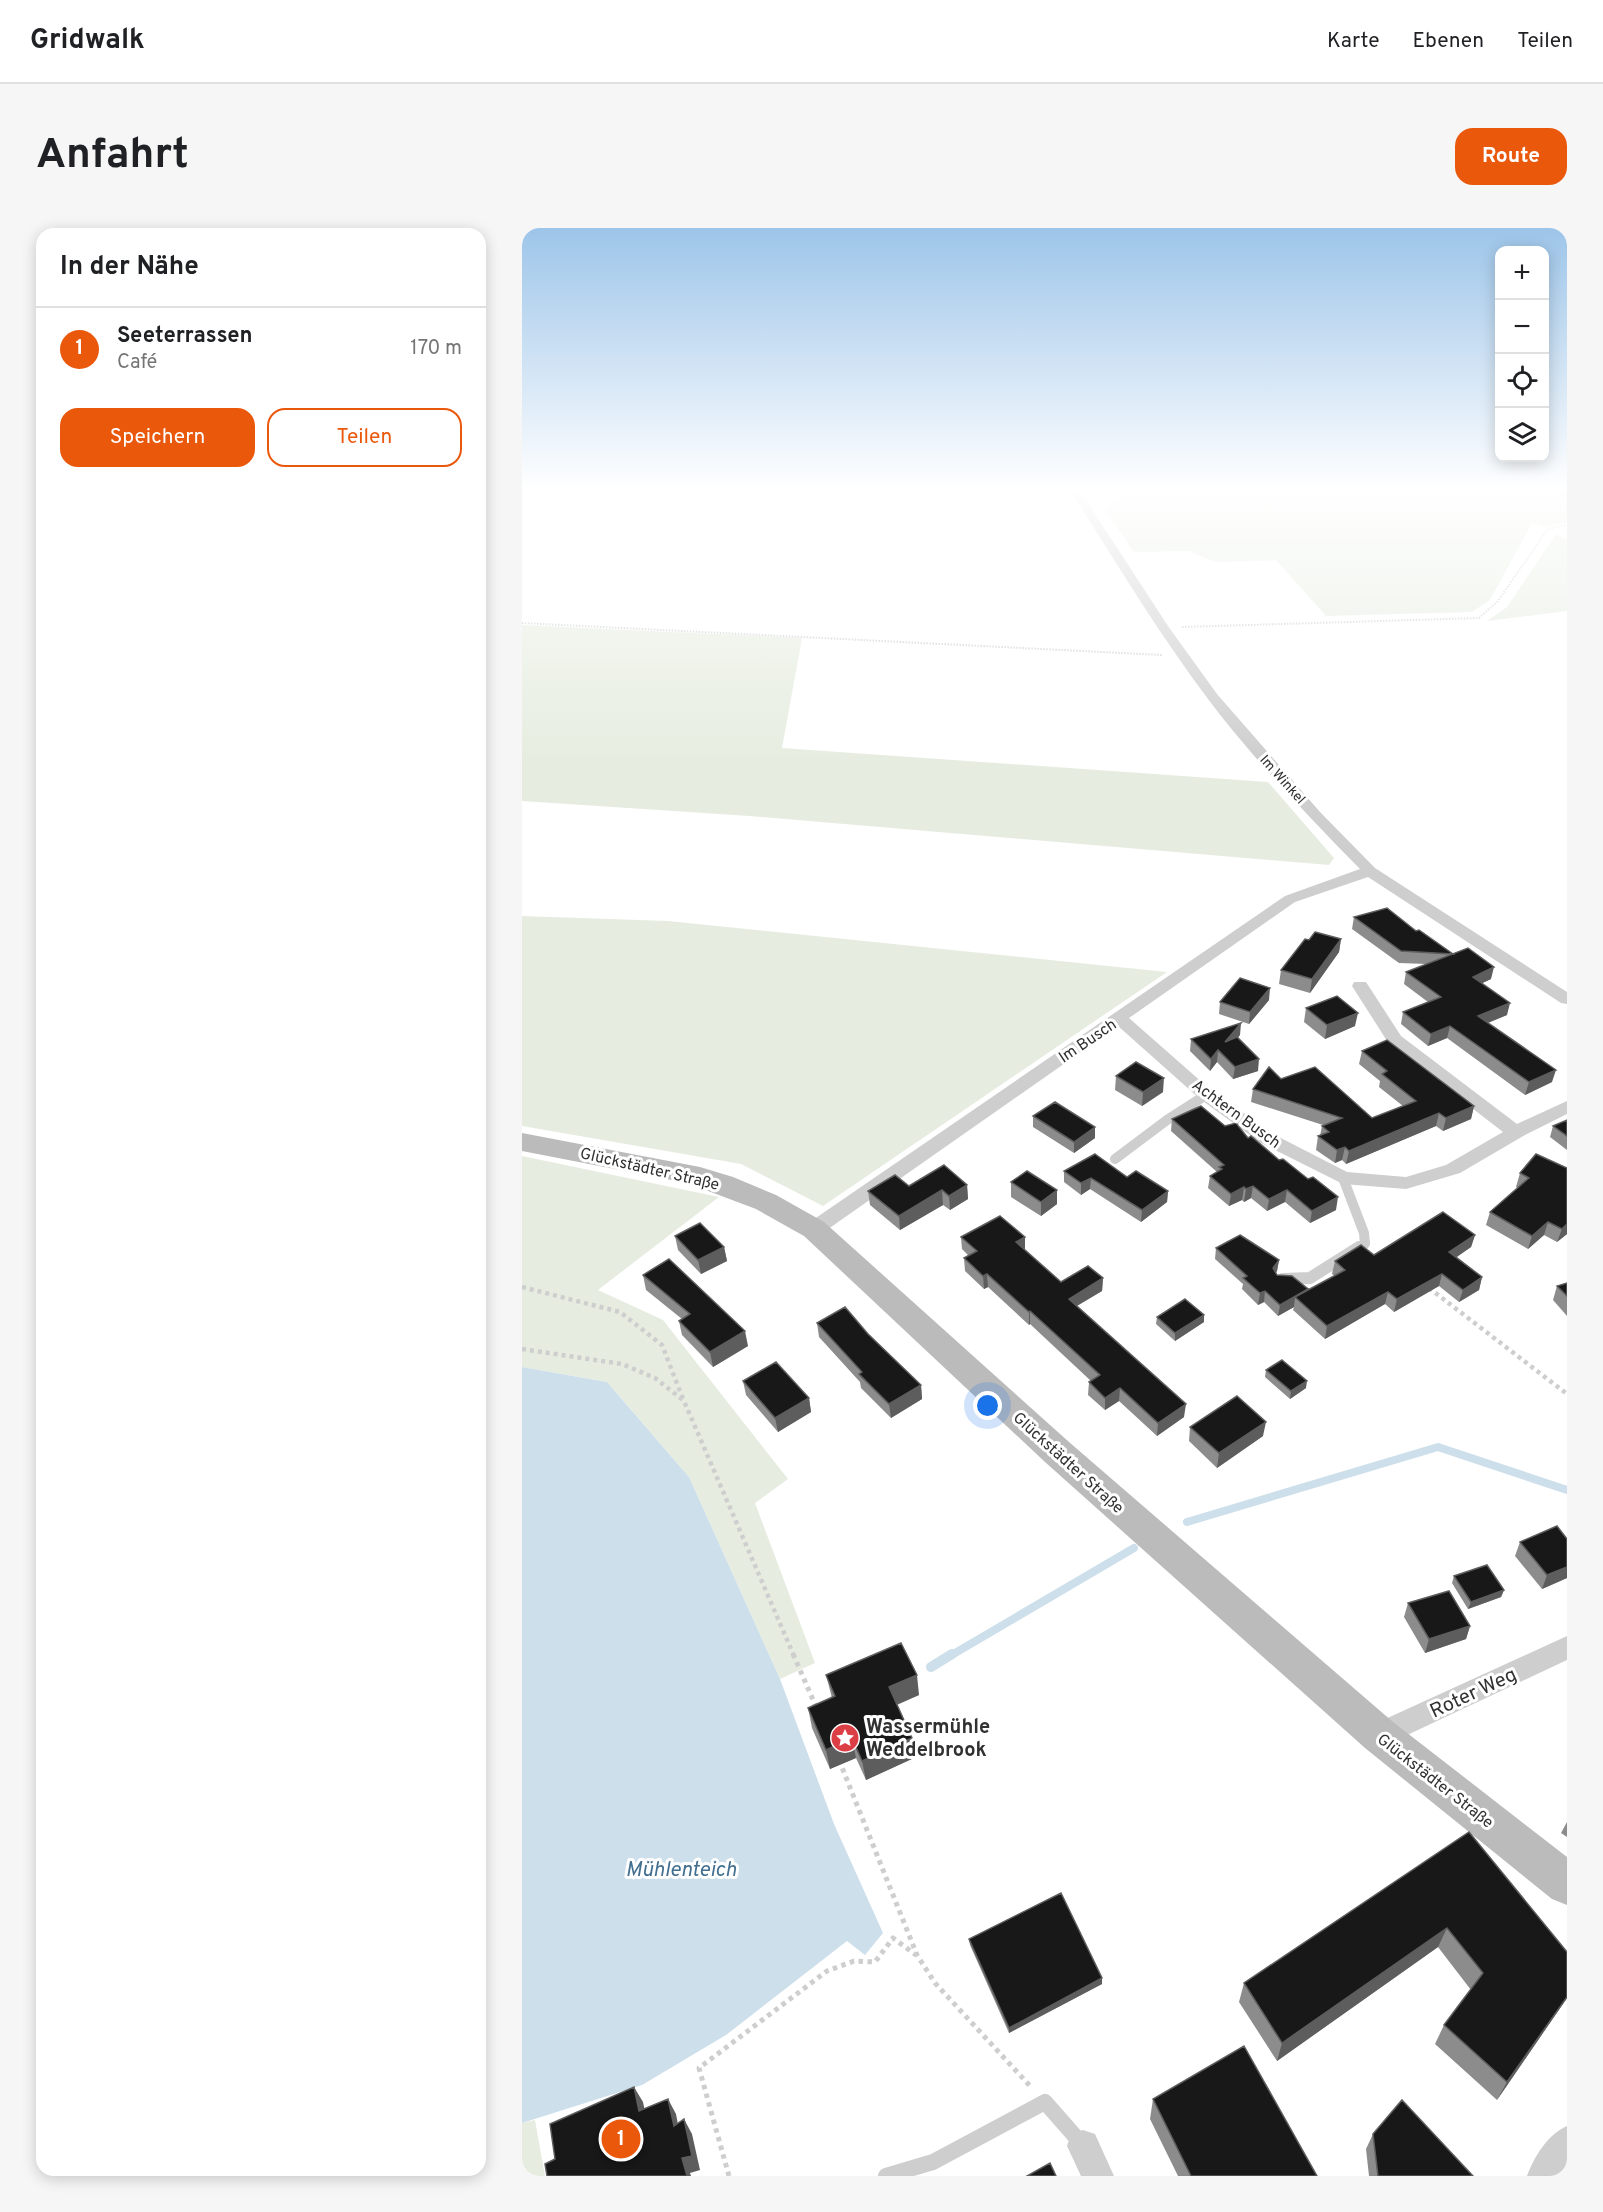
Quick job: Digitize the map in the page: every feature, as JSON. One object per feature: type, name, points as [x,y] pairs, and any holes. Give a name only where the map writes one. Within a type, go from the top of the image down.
[{"type":"street","name":"Im Winkel","points":[[1132,578],[1183,656],[1268,764],[1370,871],[1567,999]]},
{"type":"street","name":"Im Busch","points":[[814,1229],[1290,899],[1370,871]]},
{"type":"street","points":[[1360,987],[1395,1040],[1515,1132]]},
{"type":"street","name":"Achtern Busch","points":[[1120,1018],[1206,1095],[1268,1139],[1343,1178],[1406,1183],[1453,1169],[1515,1132],[1567,1107]]},
{"type":"street","name":"Glückstädter Straße","points":[[522,1142],[690,1174],[723,1184],[766,1202],[814,1229],[1057,1452],[1379,1735],[1567,1884]]},
{"type":"street","name":"Roter Weg","points":[[1379,1735],[1567,1648]]},
{"type":"street","points":[[1543,2176],[1567,2142]]},
{"type":"street","points":[[1083,2146],[1098,2176]]},
{"type":"lane","points":[[1115,1159],[1167,1120],[1206,1095]]},
{"type":"lane","points":[[1280,1279],[1310,1278],[1365,1244],[1364,1233],[1343,1178]]},
{"type":"lane","points":[[886,2176],[933,2162],[1045,2102],[1083,2146]]},
{"type":"path","points":[[1163,627],[1479,618],[1497,602],[1514,578]]},
{"type":"path","points":[[522,623],[1183,656]]},
{"type":"path","points":[[1425,1285],[1567,1394]]},
{"type":"path","points":[[522,1287],[620,1312],[662,1346],[821,1716]]},
{"type":"path","points":[[522,1349],[622,1364],[655,1378],[684,1401]]},
{"type":"path","points":[[834,1749],[917,1955],[935,1983],[1045,2102]]},
{"type":"path","points":[[729,2176],[699,2068],[827,1971],[854,1961],[875,1962],[893,1938],[917,1955]]},
{"type":"shaded area","points":[[1292,578],[1502,578],[1490,600],[1472,612],[1326,616]]},
{"type":"shaded area","points":[[1527,578],[1567,578],[1567,611],[1487,621],[1507,607]]},
{"type":"shaded area","points":[[522,625],[802,638],[782,748],[1268,782],[1334,858],[1329,865],[749,816],[522,801]]},
{"type":"shaded area","points":[[522,916],[668,921],[1167,972],[823,1206],[741,1164],[522,1126]]},
{"type":"shaded area","points":[[522,1156],[719,1197],[598,1290],[663,1320],[788,1479],[755,1503],[815,1663],[780,1679],[689,1477],[607,1382],[522,1367]]},
{"type":"shaded area","points":[[535,2120],[545,2176],[522,2176],[522,2123]]},
{"type":"water","name":"Mühlenteich","points":[[522,1367],[607,1382],[689,1477],[780,1679],[834,1824],[883,1933],[865,1955],[847,1941],[726,2035],[642,2085],[522,2123]]},
{"type":"building","points":[[1387,908],[1416,931],[1419,930],[1453,954],[1401,951],[1354,917]]},
{"type":"building","points":[[1315,932],[1341,939],[1312,979],[1281,970],[1305,939],[1309,940]]},
{"type":"building","points":[[1468,948],[1494,967],[1473,977],[1510,1003],[1478,1016],[1556,1070],[1529,1082],[1450,1026],[1431,1034],[1403,1012],[1441,997],[1406,972]]},
{"type":"building","points":[[1240,978],[1270,988],[1250,1012],[1220,1002]]},
{"type":"building","points":[[1337,996],[1358,1013],[1327,1025],[1306,1008]]},
{"type":"building","points":[[1241,1023],[1225,1042],[1237,1037],[1259,1059],[1235,1067],[1218,1050],[1211,1059],[1191,1039]]},
{"type":"building","points":[[1387,1040],[1474,1106],[1446,1118],[1439,1113],[1349,1151],[1345,1147],[1337,1150],[1318,1136],[1329,1132],[1322,1126],[1342,1118],[1253,1089],[1269,1067],[1281,1079],[1315,1067],[1372,1118],[1416,1101],[1382,1074],[1387,1071],[1362,1051]]},
{"type":"building","points":[[1136,1062],[1164,1078],[1143,1092],[1116,1076]]},
{"type":"building","points":[[1055,1102],[1095,1127],[1074,1142],[1033,1116]]},
{"type":"building","points":[[1201,1106],[1225,1126],[1236,1123],[1248,1138],[1251,1136],[1279,1160],[1283,1159],[1308,1179],[1313,1177],[1338,1197],[1312,1211],[1287,1190],[1269,1199],[1253,1186],[1246,1189],[1244,1187],[1231,1194],[1210,1176],[1222,1169],[1219,1167],[1224,1165],[1172,1119]]},
{"type":"building","points":[[1567,1120],[1567,1136],[1553,1126]]},
{"type":"building","points":[[1095,1154],[1127,1177],[1136,1171],[1168,1191],[1142,1210],[1091,1178],[1081,1183],[1064,1171]]},
{"type":"building","points":[[1536,1154],[1567,1168],[1567,1224],[1562,1229],[1548,1222],[1532,1236],[1490,1212],[1529,1178],[1520,1173]]},
{"type":"building","points":[[944,1165],[967,1185],[949,1196],[942,1190],[899,1216],[868,1191],[895,1175],[909,1186]]},
{"type":"building","points":[[1027,1171],[1057,1190],[1041,1202],[1011,1182]]},
{"type":"building","points":[[1443,1212],[1475,1235],[1449,1252],[1482,1277],[1463,1290],[1442,1274],[1397,1299],[1388,1292],[1327,1326],[1295,1297],[1345,1270],[1335,1261],[1361,1245],[1374,1255]]},
{"type":"building","points":[[1000,1216],[1025,1237],[1016,1242],[1061,1282],[1088,1266],[1103,1278],[1069,1299],[1186,1404],[1158,1423],[1120,1388],[1105,1398],[1089,1382],[1100,1375],[987,1274],[983,1276],[964,1258],[977,1251],[961,1237]]},
{"type":"building","points":[[700,1223],[724,1247],[698,1260],[675,1236]]},
{"type":"building","points":[[1240,1235],[1279,1260],[1273,1268],[1277,1275],[1292,1276],[1308,1289],[1280,1305],[1265,1291],[1260,1293],[1243,1278],[1247,1276],[1216,1248]]},
{"type":"building","points":[[669,1259],[745,1331],[710,1352],[679,1321],[690,1314],[643,1275]]},
{"type":"building","points":[[1567,1283],[1567,1296],[1557,1286]]},
{"type":"building","points":[[1185,1299],[1204,1315],[1175,1333],[1157,1317]]},
{"type":"building","points":[[845,1307],[868,1334],[921,1385],[889,1404],[859,1374],[862,1372],[817,1323]]},
{"type":"building","points":[[1282,1360],[1307,1381],[1291,1391],[1266,1370]]},
{"type":"building","points":[[776,1362],[809,1398],[775,1418],[743,1381]]},
{"type":"building","points":[[1237,1396],[1266,1422],[1219,1453],[1190,1427]]},
{"type":"building","points":[[1557,1526],[1567,1539],[1567,1567],[1547,1575],[1520,1542]]},
{"type":"building","points":[[1487,1565],[1504,1590],[1471,1602],[1454,1576]]},
{"type":"building","points":[[1449,1591],[1470,1626],[1429,1639],[1408,1603]]},
{"type":"building","points":[[901,1643],[917,1675],[889,1687],[912,1738],[862,1761],[852,1738],[826,1750],[808,1708],[835,1696],[826,1675]]},
{"type":"building","points":[[1469,1832],[1567,1952],[1567,1997],[1507,2082],[1444,2025],[1483,1973],[1447,1928],[1282,2043],[1244,1983]]},
{"type":"building","points":[[1061,1893],[1102,1978],[1009,2028],[969,1939]]},
{"type":"building","points":[[1244,2046],[1317,2176],[1191,2176],[1153,2099]]},
{"type":"building","points":[[634,2087],[639,2111],[668,2099],[674,2126],[684,2119],[692,2156],[682,2158],[687,2176],[547,2176],[545,2164],[555,2159],[550,2124]]},
{"type":"building","points":[[1402,2100],[1473,2176],[1378,2176],[1373,2134]]},
{"type":"building","points":[[1050,2163],[1056,2176],[1027,2176]]},
{"type":"waterway","points":[[1187,1522],[1438,1447],[1567,1490]]},
{"type":"waterway","points":[[950,1656],[1134,1548]]},
{"type":"waterway","points":[[931,1667],[952,1654]]},
{"type":"place","name":"Wassermühle Weddelbrook","points":[[845,1738]]},
{"type":"place","name":"Seeterrassen","points":[[621,2139]]}]
